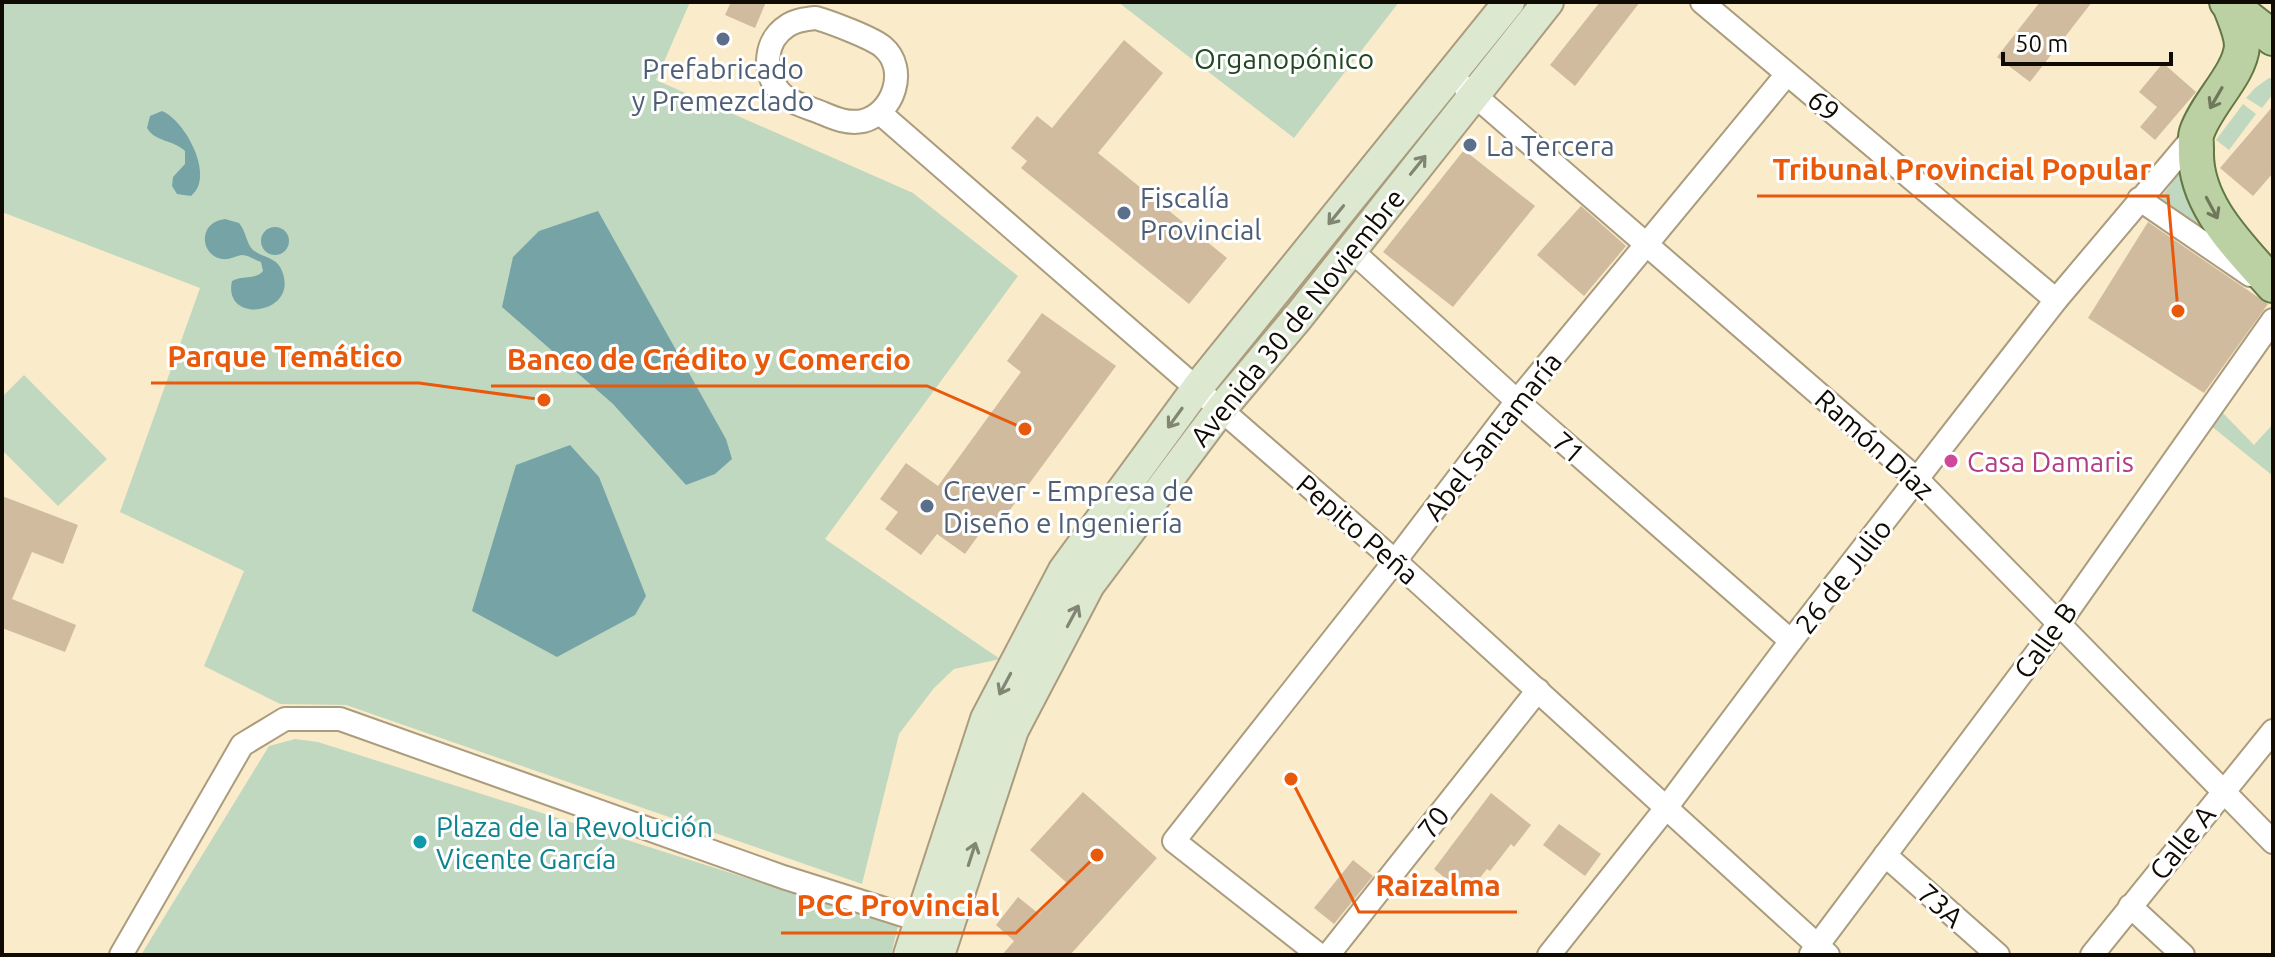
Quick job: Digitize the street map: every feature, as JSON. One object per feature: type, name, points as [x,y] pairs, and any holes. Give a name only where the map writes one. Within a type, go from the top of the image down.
[{"type":"main road","name":"Avenida 30 de Noviembre","points":[[936,935],[986,719],[1064,570],[1198,387],[1509,2]]},
{"type":"main road","name":"Avenida 30 de Noviembre","points":[[909,955],[936,935],[1013,730],[1089,585],[1221,409],[1299,316],[1548,2]]},
{"type":"main road","points":[[2228,3],[2271,36],[2254,58],[2238,65]]},
{"type":"main road","points":[[2228,3],[2242,44],[2238,65],[2196,134],[2196,161],[2203,190],[2221,225],[2273,288]]},
{"type":"street","name":"69","points":[[1702,2],[2056,300]]},
{"type":"street","points":[[816,18],[883,47],[892,59],[896,74],[895,89],[880,113],[868,120],[840,121],[787,98],[776,88],[767,62],[776,36],[787,25],[801,19],[816,18]]},
{"type":"street","name":"Abel Santamaría","points":[[1319,955],[1174,841],[1517,401],[1787,74]]},
{"type":"street","name":"Ramón Díaz","points":[[1451,75],[1918,480],[2273,842]]},
{"type":"street","name":"Pepito Peña","points":[[880,113],[1395,561],[1819,952]]},
{"type":"street","name":"26 de Julio","points":[[1549,955],[1666,808],[1791,641],[2056,300],[2196,134]]},
{"type":"street","points":[[2139,199],[2273,288]]},
{"type":"street","name":"71","points":[[1351,250],[1517,401],[1791,641]]},
{"type":"street","name":"Calle B","points":[[1819,952],[1885,855],[2060,622],[2273,320]]},
{"type":"street","name":"70","points":[[1328,955],[1538,690]]},
{"type":"street","points":[[121,955],[242,745],[285,719],[340,719],[936,935]]},
{"type":"street","name":"Calle A","points":[[2092,955],[2273,731]]},
{"type":"street","name":"73A","points":[[1885,855],[1998,955]]},
{"type":"street","points":[[2130,906],[2183,955]]},
{"type":"green space","points":[[2,2],[690,2],[656,80],[913,193],[1018,276],[825,539],[1000,659],[954,669],[934,688],[899,734],[862,884],[346,705],[280,704],[204,666],[244,571],[120,512],[200,288],[2,212]]},
{"type":"green space","name":"Organopónico","points":[[1118,2],[1399,2],[1294,138]]},
{"type":"green space","points":[[2273,78],[2273,94],[2262,108],[2246,98]]},
{"type":"green space","points":[[2243,104],[2256,114],[2229,150],[2216,140]]},
{"type":"green space","points":[[2183,167],[2223,243],[2161,198]]},
{"type":"green space","points":[[24,375],[107,459],[58,506],[2,450],[2,397]]},
{"type":"green space","points":[[2220,410],[2254,445],[2273,424],[2273,476],[2210,425]]},
{"type":"green space","name":"Plaza de la Revolución Vicente García","points":[[295,739],[318,742],[898,926],[891,955],[141,955],[269,746]]},
{"type":"water","points":[[162,111],[180,125],[199,163],[198,187],[191,196],[177,194],[172,186],[173,177],[185,164],[185,151],[150,133],[147,128],[150,116]]},
{"type":"water","points":[[598,211],[726,439],[732,459],[715,474],[686,485],[613,404],[502,307],[513,257],[539,231]]},
{"type":"water","points":[[225,219],[239,223],[253,250],[280,266],[285,286],[280,297],[271,305],[248,309],[238,304],[232,295],[232,281],[257,276],[263,271],[261,262],[242,255],[222,259],[209,252],[205,243],[208,228]]},
{"type":"water","points":[[275,227],[285,231],[289,241],[285,251],[275,255],[265,251],[261,241],[265,231]]},
{"type":"water","points":[[570,445],[599,477],[646,596],[635,615],[557,657],[472,611],[516,465]]},
{"type":"building","points":[[731,2],[766,2],[755,28],[725,15]]},
{"type":"building","points":[[1600,2],[1640,2],[1575,86],[1550,65]]},
{"type":"building","points":[[2040,2],[2092,2],[2030,82],[1997,57]]},
{"type":"building","name":"Fiscalía Provincial","points":[[1124,40],[1163,73],[1098,153],[1227,258],[1189,304],[1021,168],[1027,161],[1011,148],[1037,116],[1052,128]]},
{"type":"building","points":[[2163,63],[2196,92],[2155,140],[2140,127],[2157,107],[2139,92]]},
{"type":"building","points":[[2273,106],[2273,173],[2253,196],[2220,168]]},
{"type":"building","points":[[1464,150],[1535,206],[1453,307],[1383,252]]},
{"type":"building","points":[[1581,206],[1626,246],[1584,296],[1537,255]]},
{"type":"building","points":[[2148,222],[2268,304],[2204,393],[2088,318]]},
{"type":"building","points":[[1042,313],[1116,366],[998,526],[988,522],[965,554],[937,534],[921,555],[885,529],[898,512],[880,499],[906,463],[938,486],[1021,372],[1007,361]]},
{"type":"building","points":[[2,496],[78,525],[63,564],[32,552],[12,599],[76,625],[65,652],[2,628]]},
{"type":"building","points":[[1083,792],[1157,858],[1070,955],[1002,955],[1014,941],[996,925],[1018,897],[1039,914],[1067,883],[1030,850]]},
{"type":"building","points":[[1491,793],[1531,825],[1514,847],[1511,844],[1466,895],[1434,869]]},
{"type":"building","points":[[1559,824],[1601,854],[1585,876],[1543,845]]},
{"type":"building","points":[[1353,860],[1373,876],[1334,924],[1314,908]]},
{"type":"place","name":"Prefabricado y Premezclado","points":[[723,39]]},
{"type":"place","name":"La Tercera","points":[[1470,145]]},
{"type":"place","name":"Fiscalía Provincial","points":[[1124,213]]},
{"type":"place","name":"Tribunal Provincial Popular","points":[[2178,311]]},
{"type":"place","name":"Parque Temático","points":[[544,400]]},
{"type":"place","name":"Banco de Crédito y Comercio","points":[[1025,429]]},
{"type":"place","name":"Casa Damaris","points":[[1951,461]]},
{"type":"place","name":"Crever - Empresa de Diseño e Ingeniería","points":[[927,506]]},
{"type":"place","name":"Raizalma","points":[[1291,779]]},
{"type":"place","name":"Plaza de la Revolución Vicente García","points":[[420,842]]},
{"type":"place","name":"PCC Provincial","points":[[1097,855]]}]
